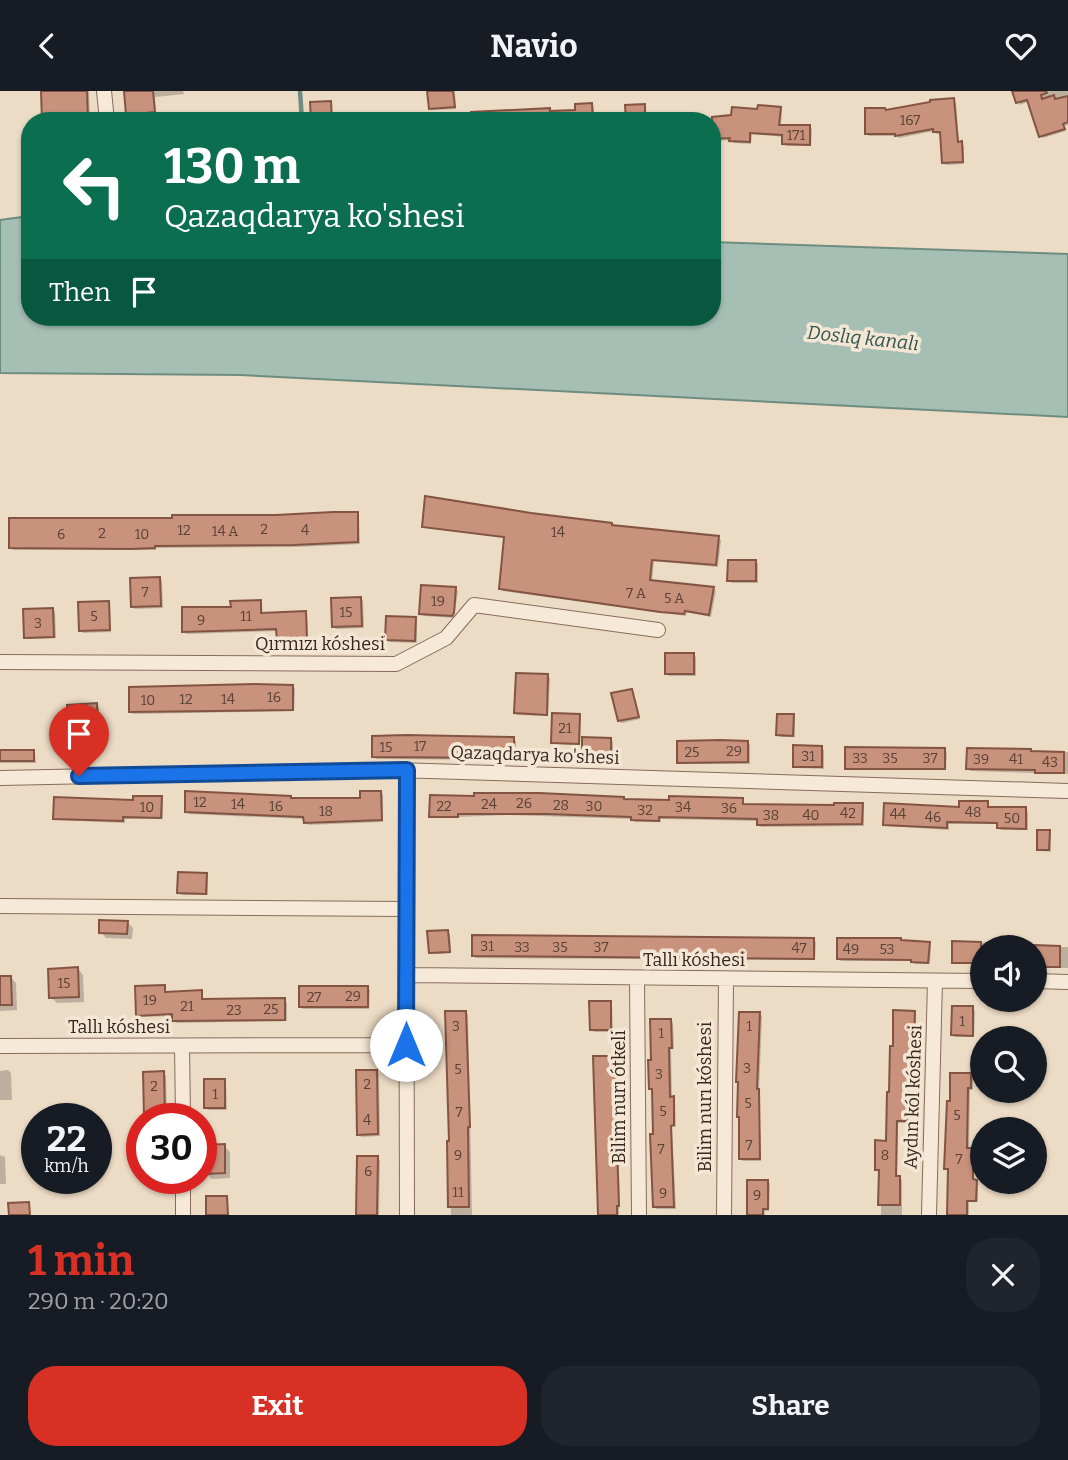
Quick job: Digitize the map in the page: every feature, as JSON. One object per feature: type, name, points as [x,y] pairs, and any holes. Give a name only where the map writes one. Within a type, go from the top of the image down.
[{"type":"street","points":[[104,91],[106,112]]},
{"type":"street","name":"Qırmızı kóshesi","points":[[0,662],[396,664],[446,638],[474,605],[658,630]]},
{"type":"street","points":[[407,770],[407,1215]]},
{"type":"street","name":"Qazaqdarya ko'shesi","points":[[0,778],[407,770],[1068,791]]},
{"type":"street","points":[[0,906],[406,909]]},
{"type":"street","name":"Tallı kóshesi","points":[[406,975],[970,981]]},
{"type":"street","name":"Bilim nurı ótkeli","points":[[637,979],[639,1215]]},
{"type":"street","name":"Bilim nurı kóshesi","points":[[724,1215],[726,979]]},
{"type":"street","name":"Aydın kól kóshesi","points":[[929,1215],[936,981]]},
{"type":"street","points":[[1047,981],[1068,982]]},
{"type":"street","name":"Tallı kóshesi","points":[[0,1046],[406,1045]]},
{"type":"street","points":[[182,1046],[183,1103]]},
{"type":"street","points":[[183,1194],[183,1215]]},
{"type":"water","name":"Doslıq kanalı","points":[[21,217],[21,326],[721,326],[721,242],[1068,254],[1068,417],[240,375],[0,373],[0,220]]},
{"type":"building","points":[[41,91],[87,91],[88,112],[42,112]]},
{"type":"building","points":[[124,91],[153,91],[155,112],[126,112]]},
{"type":"building","points":[[427,91],[453,91],[455,107],[429,109]]},
{"type":"building","points":[[1012,91],[1046,91],[1047,93],[1041,95],[1042,99],[1054,95],[1055,99],[1068,96],[1068,122],[1063,124],[1065,129],[1039,137],[1027,100],[1016,103]]},
{"type":"building","points":[[954,98],[958,142],[962,141],[963,162],[942,163],[940,132],[933,132],[933,129],[895,136],[865,134],[865,108],[886,110],[930,100]]},
{"type":"building","points":[[331,101],[332,112],[311,112],[310,102]]},
{"type":"building","points":[[592,103],[592,112],[471,112],[550,108],[550,111],[575,110],[575,104]]},
{"type":"building","points":[[645,104],[645,112],[625,112],[625,105]]},
{"type":"building","points":[[758,105],[781,107],[779,125],[810,125],[810,145],[782,144],[782,135],[750,133],[750,142],[721,138],[721,116],[731,115],[732,107],[757,109]]},
{"type":"building","points":[[425,496],[612,525],[719,536],[716,565],[652,560],[650,580],[714,587],[709,615],[685,611],[684,614],[660,612],[499,589],[504,537],[422,527]]},
{"type":"building","points":[[358,512],[358,542],[155,546],[131,549],[9,548],[9,518],[172,518],[172,515]]},
{"type":"building","points":[[728,560],[756,560],[756,581],[727,581]]},
{"type":"building","points":[[160,577],[161,606],[131,607],[130,578]]},
{"type":"building","points":[[421,585],[456,587],[452,616],[419,614]]},
{"type":"building","points":[[361,597],[362,626],[332,627],[331,598]]},
{"type":"building","points":[[261,600],[261,613],[306,611],[307,640],[277,642],[276,629],[182,632],[182,607],[231,607],[230,601]]},
{"type":"building","points":[[109,601],[110,630],[79,631],[78,602]]},
{"type":"building","points":[[53,608],[54,637],[24,638],[23,609]]},
{"type":"building","points":[[386,616],[416,617],[415,641],[385,640]]},
{"type":"building","points":[[665,653],[694,653],[694,674],[665,674]]},
{"type":"building","points":[[516,673],[548,674],[547,715],[514,713]]},
{"type":"building","points":[[293,685],[293,710],[129,712],[129,687]]},
{"type":"building","points":[[632,689],[639,717],[618,721],[611,693]]},
{"type":"building","points":[[97,703],[98,733],[68,734],[67,705]]},
{"type":"building","points":[[552,713],[580,714],[579,744],[551,743]]},
{"type":"building","points":[[777,714],[794,714],[793,736],[776,735]]},
{"type":"building","points":[[372,736],[514,737],[514,758],[372,757]]},
{"type":"building","points":[[582,737],[611,738],[611,759],[582,759]]},
{"type":"building","points":[[677,741],[748,741],[748,762],[677,763]]},
{"type":"building","points":[[793,745],[822,746],[822,767],[793,767]]},
{"type":"building","points":[[845,747],[945,748],[945,769],[845,769]]},
{"type":"building","points":[[967,748],[1064,752],[1064,773],[966,769]]},
{"type":"building","points":[[0,750],[34,750],[34,761],[0,761]]},
{"type":"building","points":[[185,791],[291,798],[360,798],[360,791],[381,791],[382,820],[304,823],[303,817],[185,812]]},
{"type":"building","points":[[474,793],[539,793],[669,800],[669,796],[743,798],[743,804],[863,803],[862,824],[757,825],[757,819],[659,817],[659,821],[631,820],[631,817],[547,814],[458,814],[458,817],[429,817],[430,795],[474,796]]},
{"type":"building","points":[[133,796],[162,796],[161,818],[123,817],[123,821],[53,819],[54,797],[133,800]]},
{"type":"building","points":[[959,801],[988,801],[988,807],[1026,807],[1026,829],[997,828],[997,823],[947,822],[947,828],[883,825],[884,803],[959,807]]},
{"type":"building","points":[[1037,830],[1050,830],[1049,850],[1037,850]]},
{"type":"building","points":[[178,872],[207,873],[206,894],[177,893]]},
{"type":"building","points":[[99,920],[128,921],[127,934],[99,933]]},
{"type":"building","points":[[448,930],[450,952],[429,953],[427,931]]},
{"type":"building","points":[[472,935],[814,938],[814,959],[472,956]]},
{"type":"building","points":[[837,938],[901,938],[930,942],[928,963],[911,960],[837,959]]},
{"type":"building","points":[[952,941],[970,942],[970,963],[952,963]]},
{"type":"building","points":[[1047,946],[1060,946],[1060,967],[1047,967]]},
{"type":"building","points":[[78,967],[79,997],[49,998],[48,969]]},
{"type":"building","points":[[0,976],[11,976],[12,1005],[0,1005]]},
{"type":"building","points":[[165,985],[165,992],[202,990],[202,999],[285,998],[285,1020],[172,1021],[172,1014],[136,1016],[135,986]]},
{"type":"building","points":[[299,986],[368,986],[368,1007],[299,1007]]},
{"type":"building","points":[[589,1001],[611,1001],[611,1030],[590,1030]]},
{"type":"building","points":[[952,1006],[970,1006],[973,1026],[970,1026],[970,1036],[951,1035]]},
{"type":"building","points":[[893,1010],[915,1011],[914,1040],[911,1040],[907,1121],[897,1121],[896,1176],[900,1176],[900,1205],[878,1205],[879,1170],[875,1170],[875,1140],[886,1141]]},
{"type":"building","points":[[445,1011],[466,1011],[470,1127],[469,1207],[448,1207]]},
{"type":"building","points":[[739,1012],[760,1012],[757,1089],[760,1159],[739,1159],[736,1082]]},
{"type":"building","points":[[650,1019],[671,1019],[672,1048],[669,1048],[670,1097],[674,1096],[674,1125],[671,1126],[674,1207],[653,1207],[650,1134],[653,1134],[652,1089],[649,1089],[648,1060],[651,1060]]},
{"type":"building","points":[[593,1056],[614,1056],[619,1206],[617,1215],[598,1215]]},
{"type":"building","points":[[356,1070],[377,1070],[378,1134],[357,1135]]},
{"type":"building","points":[[164,1071],[165,1103],[144,1103],[143,1072]]},
{"type":"building","points":[[950,1073],[970,1073],[967,1148],[970,1148],[970,1194],[976,1194],[976,1201],[967,1201],[967,1215],[947,1215],[948,1169],[944,1169],[947,1101],[950,1101]]},
{"type":"building","points":[[204,1079],[225,1079],[225,1108],[217,1108],[217,1103],[204,1103]]},
{"type":"building","points":[[217,1144],[225,1144],[225,1173],[217,1173]]},
{"type":"building","points":[[357,1156],[378,1156],[377,1215],[356,1215]]},
{"type":"building","points":[[747,1180],[768,1180],[768,1209],[763,1209],[763,1215],[747,1215]]},
{"type":"building","points":[[206,1196],[227,1196],[228,1215],[206,1215]]},
{"type":"building","points":[[29,1202],[30,1215],[9,1215],[8,1203]]},
{"type":"waterway","points":[[300,91],[301,112]]},
{"type":"route","points":[[79,776],[407,770],[406,1045]]}]
